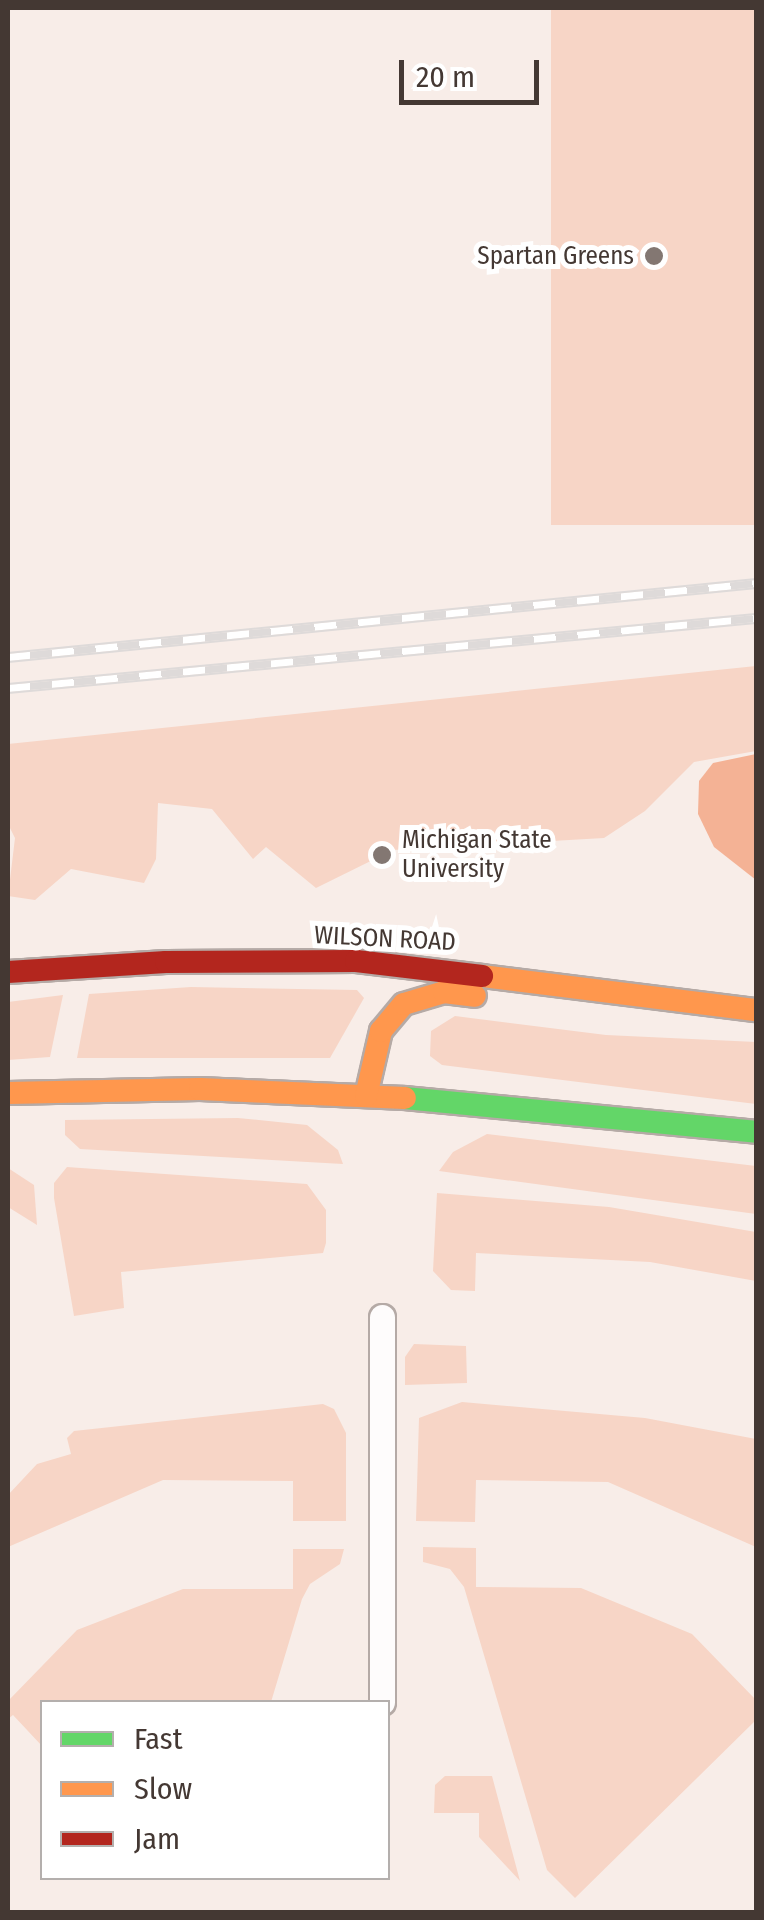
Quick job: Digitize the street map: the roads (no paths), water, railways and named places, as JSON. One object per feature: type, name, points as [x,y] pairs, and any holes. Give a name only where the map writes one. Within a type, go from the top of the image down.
[{"type":"street","name":"WILSON ROAD","points":[[8,972],[166,962],[356,961],[747,1008]]},
{"type":"street","points":[[366,1096],[380,1032],[404,1004],[444,992],[635,1015],[747,1008]]},
{"type":"street","points":[[8,1093],[200,1089],[493,1102],[756,1132]]},
{"type":"lane","points":[[382,1317],[382,1700]]},
{"type":"railway","points":[[8,657],[756,583]]},
{"type":"railway","points":[[8,688],[756,618]]},
{"type":"place","name":"Spartan Greens","points":[[654,256]]},
{"type":"place","name":"Michigan State University","points":[[382,855]]}]
